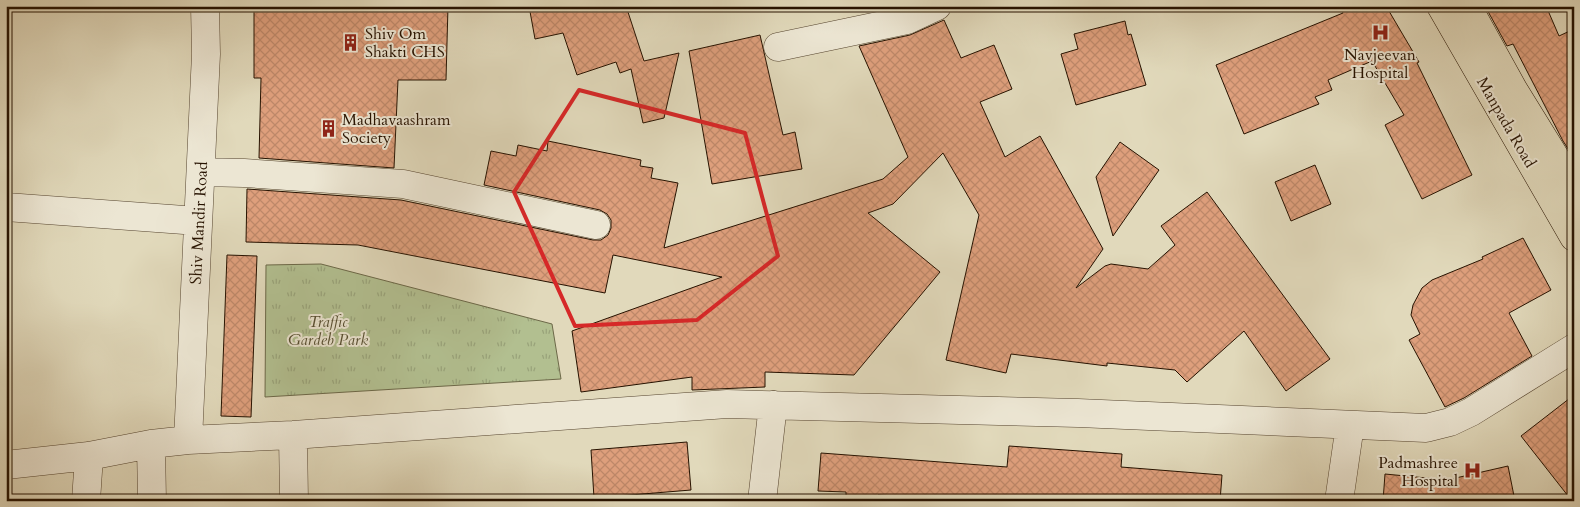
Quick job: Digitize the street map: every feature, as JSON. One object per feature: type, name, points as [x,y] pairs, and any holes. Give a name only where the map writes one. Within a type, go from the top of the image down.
[{"type":"main road","name":"Manpada Road","points":[[1441,6],[1574,237]]},
{"type":"main road","name":"Manpada Road","points":[[1467,6],[1514,89],[1574,188]]},
{"type":"street","name":"Shiv Mandir Road","points":[[188,440],[206,54],[205,6]]},
{"type":"street","points":[[778,47],[907,20],[937,6]]},
{"type":"street","points":[[201,172],[244,173],[403,184],[596,225]]},
{"type":"street","points":[[6,207],[198,221]]},
{"type":"street","points":[[6,465],[89,456],[151,444],[188,440],[293,435],[727,404],[1078,413],[1426,428],[1450,422],[1471,412],[1574,348]]},
{"type":"street","points":[[762,501],[773,406]]},
{"type":"street","points":[[1339,501],[1350,425]]},
{"type":"street","points":[[293,435],[294,501]]},
{"type":"street","points":[[151,444],[152,501]]},
{"type":"street","points":[[86,501],[89,456]]},
{"type":"highlighted area","points":[[579,90],[745,133],[778,256],[697,320],[575,326],[514,192]]},
{"type":"green space","name":"Traffic Gardeb Park","points":[[321,264],[552,324],[561,379],[265,397],[266,265]]},
{"type":"building","points":[[254,6],[448,6],[446,80],[398,80],[394,168],[259,158],[261,78],[254,78]]},
{"type":"building","points":[[529,6],[626,6],[644,61],[679,53],[664,118],[643,123],[631,69],[620,73],[616,62],[577,75],[563,33],[535,39]]},
{"type":"building","points":[[1339,6],[1386,6],[1419,62],[1417,63],[1472,175],[1422,199],[1385,125],[1404,115],[1372,61],[1328,80],[1332,90],[1315,97],[1319,104],[1244,134],[1216,65],[1343,13]]},
{"type":"building","points":[[1485,6],[1546,6],[1559,36],[1574,29],[1574,158],[1563,141],[1513,44],[1507,46]]},
{"type":"building","points":[[944,20],[961,58],[994,45],[1012,89],[980,102],[1005,157],[1040,136],[1103,249],[1076,288],[1105,266],[1111,264],[1148,269],[1175,245],[1161,226],[1207,192],[1330,359],[1286,391],[1244,331],[1187,382],[1175,370],[1107,363],[1107,366],[1011,354],[1006,373],[946,360],[979,215],[943,153],[893,204],[868,213],[940,272],[854,375],[765,372],[765,387],[692,390],[692,377],[581,392],[572,331],[722,277],[613,255],[605,293],[358,245],[246,242],[247,189],[401,200],[593,240],[601,240],[608,235],[611,228],[611,220],[607,214],[600,210],[484,185],[491,151],[516,156],[518,145],[547,151],[548,141],[641,160],[640,166],[653,168],[651,178],[678,183],[664,248],[883,179],[908,157],[859,46],[910,35]]},
{"type":"building","points":[[1125,21],[1128,35],[1131,34],[1146,85],[1076,105],[1061,54],[1078,49],[1074,34]]},
{"type":"building","points":[[760,35],[783,135],[795,132],[802,169],[712,184],[689,51]]},
{"type":"building","points":[[1120,142],[1159,170],[1113,236],[1096,177]]},
{"type":"building","points":[[1315,165],[1331,204],[1291,221],[1275,182]]},
{"type":"building","points":[[1523,238],[1551,290],[1509,313],[1532,356],[1464,398],[1445,407],[1409,340],[1420,334],[1411,315],[1413,305],[1422,288],[1432,280],[1483,259],[1482,257]]},
{"type":"building","points":[[227,255],[257,256],[251,417],[221,416]]},
{"type":"building","points":[[1574,395],[1574,501],[1572,501],[1521,436]]},
{"type":"building","points":[[687,442],[691,490],[594,498],[591,450]]},
{"type":"building","points":[[1009,446],[1122,454],[1121,467],[1222,475],[1220,501],[962,501],[878,495],[878,501],[846,501],[846,492],[818,491],[821,453],[1007,467]]},
{"type":"building","points":[[1508,466],[1515,501],[1383,501],[1385,474],[1447,480]]},
{"type":"place","name":"Navjeevan Hospital","points":[[1380,33]]},
{"type":"place","name":"Shiv Om Shakti CHS","points":[[351,42]]},
{"type":"place","name":"Madhavaashram Society","points":[[328,128]]},
{"type":"place","name":"Padmashree Hospital","points":[[1472,471]]}]
